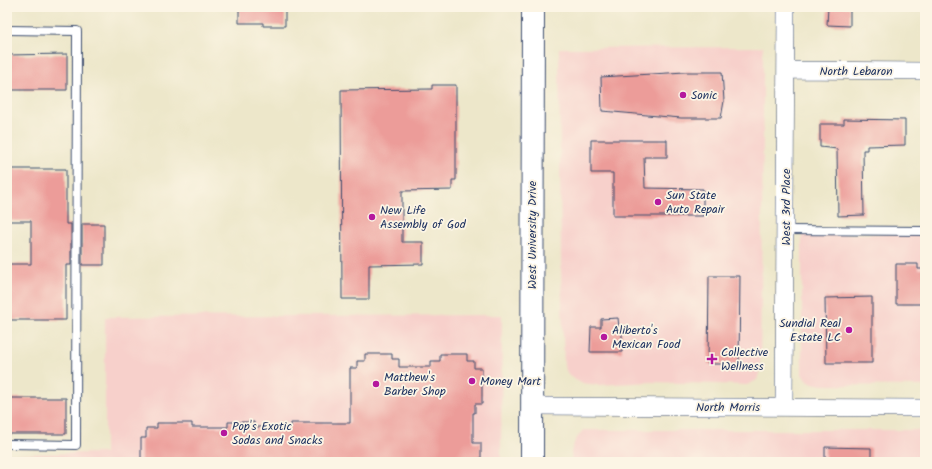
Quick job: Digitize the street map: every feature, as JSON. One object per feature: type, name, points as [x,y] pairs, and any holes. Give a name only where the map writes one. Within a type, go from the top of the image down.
[{"type":"main road","name":"West University Drive","points":[[532,462],[533,7]]},
{"type":"street","name":"West 3rd Place","points":[[784,407],[786,7]]},
{"type":"street","name":"North Lebaron","points":[[786,70],[925,70]]},
{"type":"street","name":"North Morris","points":[[532,406],[925,408]]},
{"type":"lane","points":[[7,30],[77,31],[76,445],[7,444]]},
{"type":"lane","points":[[785,230],[925,231]]},
{"type":"shaded area","points":[[763,47],[760,370],[757,380],[747,385],[651,382],[599,385],[581,383],[569,376],[564,366],[561,272],[559,48]]},
{"type":"shaded area","points":[[802,234],[925,234],[925,386],[823,385],[811,383],[806,380],[802,374]]},
{"type":"shaded area","points":[[502,315],[501,462],[7,462],[7,454],[105,453],[105,317]]},
{"type":"shaded area","points":[[583,430],[925,430],[925,462],[572,462],[571,452],[575,441]]},
{"type":"building","points":[[239,7],[285,7],[285,26],[263,26],[263,23],[239,23]]},
{"type":"building","points":[[828,7],[850,7],[850,26],[827,25]]},
{"type":"building","points":[[67,54],[67,90],[7,90],[7,55]]},
{"type":"building","name":"Sonic","points":[[685,72],[722,72],[724,101],[721,118],[681,118],[602,111],[601,77]]},
{"type":"building","name":"New Life Assembly of God","points":[[432,85],[456,85],[456,180],[452,180],[452,190],[402,191],[402,242],[423,242],[423,264],[369,265],[369,299],[342,299],[341,90],[432,89]]},
{"type":"building","points":[[844,119],[905,120],[905,145],[867,146],[867,150],[863,150],[864,215],[838,216],[837,149],[820,147],[820,124],[844,124]]},
{"type":"building","points":[[591,140],[667,140],[667,157],[644,157],[645,188],[703,189],[703,216],[613,216],[613,173],[591,173]]},
{"type":"building","points":[[7,169],[66,169],[66,224],[71,224],[71,265],[66,265],[66,320],[7,320],[7,264],[31,264],[31,221],[7,221]]},
{"type":"building","points":[[82,224],[104,224],[104,265],[82,265]]},
{"type":"building","points":[[896,264],[918,264],[918,269],[925,269],[925,304],[896,304]]},
{"type":"building","points":[[709,276],[740,276],[739,364],[708,364]]},
{"type":"building","name":"Sundial Real Estate LC","points":[[872,297],[872,363],[826,363],[825,298]]},
{"type":"building","name":"Aliberto's Mexican Food","points":[[618,318],[619,328],[622,328],[622,352],[590,352],[591,327],[601,327],[601,319]]},
{"type":"building","points":[[365,354],[392,354],[392,359],[399,359],[399,367],[431,367],[431,361],[440,361],[440,354],[467,354],[467,361],[474,361],[474,368],[482,368],[482,404],[475,404],[475,413],[473,413],[473,443],[481,443],[481,462],[141,462],[141,438],[146,438],[146,428],[157,428],[157,423],[192,423],[192,427],[228,427],[228,422],[254,422],[254,427],[291,427],[291,423],[350,423],[350,368],[357,368],[357,361],[365,361]]},
{"type":"building","points":[[7,398],[66,398],[66,434],[7,434]]},
{"type":"building","points":[[825,447],[871,448],[871,462],[825,462]]},
{"type":"place","name":"Sonic","points":[[683,95]]},
{"type":"place","name":"Sun State Auto Repair","points":[[658,202]]},
{"type":"place","name":"New Life Assembly of God","points":[[372,217]]},
{"type":"place","name":"Sundial Real Estate LC","points":[[849,330]]},
{"type":"place","name":"Aliberto's Mexican Food","points":[[604,337]]},
{"type":"place","name":"Collective Wellness","points":[[712,359]]},
{"type":"place","name":"Money Mart","points":[[472,381]]},
{"type":"place","name":"Matthew's Barber Shop","points":[[376,384]]},
{"type":"place","name":"Pop's Exotic Sodas and Snacks","points":[[224,433]]}]
